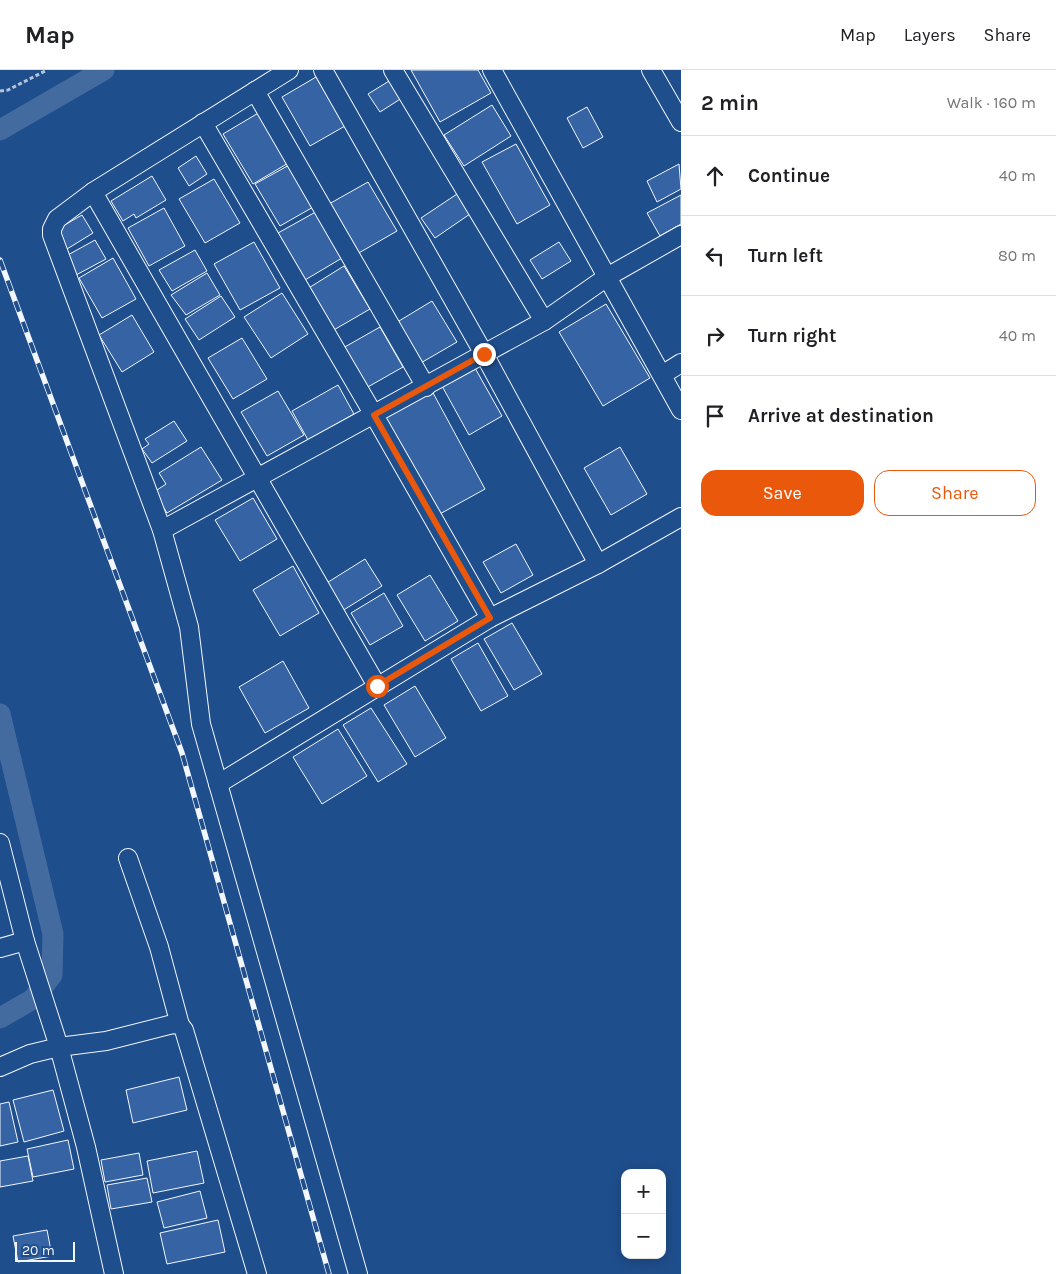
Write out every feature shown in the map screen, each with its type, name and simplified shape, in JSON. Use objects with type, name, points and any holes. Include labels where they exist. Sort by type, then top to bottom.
[{"type":"street","points":[[289,70],[93,192],[56,218],[52,235],[162,530],[189,627],[201,724],[358,1274]]},
{"type":"street","points":[[323,70],[484,354],[598,564]]},
{"type":"street","points":[[393,70],[544,321]]},
{"type":"street","points":[[492,70],[681,410]]},
{"type":"street","points":[[651,70],[681,122]]},
{"type":"street","points":[[256,91],[426,387]]},
{"type":"street","points":[[203,123],[490,618]]},
{"type":"street","points":[[93,192],[377,686]]},
{"type":"street","points":[[162,530],[544,321],[607,277],[681,235]]},
{"type":"street","points":[[662,375],[681,363]]},
{"type":"street","points":[[218,784],[490,618],[598,564],[681,517]]},
{"type":"street","points":[[0,843],[25,941],[59,1047],[86,1147],[114,1274]]},
{"type":"street","points":[[128,858],[159,947],[180,1025],[184,1030],[257,1274]]},
{"type":"street","points":[[0,948],[25,941]]},
{"type":"street","points":[[0,1067],[30,1054],[59,1047],[106,1041],[174,1024],[180,1025]]},
{"type":"path","points":[[0,90],[8,90],[47,70]]},
{"type":"building","points":[[411,70],[478,70],[491,93],[440,122]]},
{"type":"building","points":[[316,77],[345,126],[310,146],[282,97]]},
{"type":"building","points":[[394,78],[405,96],[380,112],[368,94]]},
{"type":"building","points":[[492,105],[511,136],[464,166],[444,135]]},
{"type":"building","points":[[587,107],[603,137],[583,148],[567,118]]},
{"type":"building","points":[[260,112],[290,162],[253,184],[223,134]]},
{"type":"building","points":[[516,144],[550,205],[517,224],[482,162]]},
{"type":"building","points":[[196,156],[207,174],[189,186],[178,168]]},
{"type":"building","points":[[291,164],[315,206],[280,226],[255,184]]},
{"type":"building","points":[[679,164],[681,189],[657,202],[647,181]]},
{"type":"building","points":[[152,176],[166,200],[136,218],[134,214],[123,221],[111,201]]},
{"type":"building","points":[[214,179],[240,223],[205,243],[179,199]]},
{"type":"building","points":[[368,182],[397,231],[357,254],[329,204]]},
{"type":"building","points":[[457,194],[470,214],[435,238],[421,218]]},
{"type":"building","points":[[681,195],[681,224],[660,236],[647,213]]},
{"type":"building","points":[[164,208],[185,246],[149,266],[128,228]]},
{"type":"building","points":[[321,209],[333,231],[328,234],[342,258],[305,280],[278,233]]},
{"type":"building","points":[[82,215],[93,233],[67,249],[56,230]]},
{"type":"building","points":[[95,240],[106,259],[76,275],[66,256]]},
{"type":"building","points":[[254,242],[280,288],[240,310],[214,264]]},
{"type":"building","points":[[559,242],[571,261],[542,279],[530,260]]},
{"type":"building","points":[[195,250],[207,271],[172,291],[159,270]]},
{"type":"building","points":[[113,258],[136,299],[102,318],[79,278]]},
{"type":"building","points":[[344,266],[370,309],[332,331],[307,289]]},
{"type":"building","points":[[207,273],[220,295],[186,315],[171,295]]},
{"type":"building","points":[[282,293],[308,334],[271,358],[244,317]]},
{"type":"building","points":[[221,296],[235,317],[199,340],[185,319]]},
{"type":"building","points":[[432,301],[457,342],[419,364],[394,324]]},
{"type":"building","points":[[606,304],[650,378],[603,406],[559,332]]},
{"type":"building","points":[[132,315],[154,352],[122,372],[99,335]]},
{"type":"building","points":[[380,327],[403,367],[366,388],[343,348]]},
{"type":"building","points":[[242,338],[267,379],[233,399],[208,358]]},
{"type":"building","points":[[475,368],[502,416],[469,435],[442,386]]},
{"type":"building","points":[[338,385],[354,414],[308,440],[292,411]]},
{"type":"building","points":[[278,391],[304,435],[267,456],[241,412]]},
{"type":"building","points":[[432,391],[485,489],[438,515],[384,416]]},
{"type":"building","points":[[174,421],[187,441],[152,463],[142,449],[149,444],[145,439]]},
{"type":"building","points":[[201,447],[222,480],[167,513],[154,492],[166,484],[159,473]]},
{"type":"building","points":[[620,447],[647,494],[611,515],[584,468]]},
{"type":"building","points":[[253,498],[277,539],[240,561],[215,520]]},
{"type":"building","points":[[516,544],[533,575],[501,593],[483,562]]},
{"type":"building","points":[[365,559],[382,586],[342,611],[325,584]]},
{"type":"building","points":[[293,566],[319,613],[280,636],[253,590]]},
{"type":"building","points":[[430,575],[458,621],[425,641],[397,595]]},
{"type":"building","points":[[384,593],[403,626],[370,645],[351,613]]},
{"type":"building","points":[[512,623],[542,674],[514,690],[484,639]]},
{"type":"building","points":[[478,643],[508,696],[481,711],[451,659]]},
{"type":"building","points":[[283,661],[309,708],[265,733],[239,687]]},
{"type":"building","points":[[415,686],[446,738],[415,757],[384,705]]},
{"type":"building","points":[[371,708],[407,764],[378,782],[343,725]]},
{"type":"building","points":[[338,729],[367,776],[322,804],[293,757]]},
{"type":"building","points":[[179,1077],[187,1110],[133,1123],[126,1090]]},
{"type":"building","points":[[53,1090],[64,1131],[24,1142],[13,1100]]},
{"type":"building","points":[[9,1102],[18,1142],[0,1146],[0,1104]]},
{"type":"building","points":[[68,1140],[74,1169],[33,1177],[27,1149]]},
{"type":"building","points":[[197,1151],[204,1183],[153,1193],[147,1161]]},
{"type":"building","points":[[139,1153],[143,1175],[105,1182],[101,1160]]},
{"type":"building","points":[[28,1156],[33,1181],[0,1187],[0,1161]]},
{"type":"building","points":[[147,1178],[152,1202],[111,1209],[107,1185]]},
{"type":"building","points":[[200,1191],[207,1218],[164,1228],[157,1202]]},
{"type":"building","points":[[218,1220],[225,1252],[167,1264],[160,1233]]},
{"type":"building","points":[[47,1230],[52,1256],[18,1262],[13,1236]]},
{"type":"waterway","points":[[0,130],[104,70]]},
{"type":"waterway","points":[[0,714],[53,934],[52,975],[33,999],[0,1018]]},
{"type":"railway","points":[[0,260],[182,753],[329,1274]]},
{"type":"route","points":[[377,686],[490,618],[374,415],[484,354]]}]
